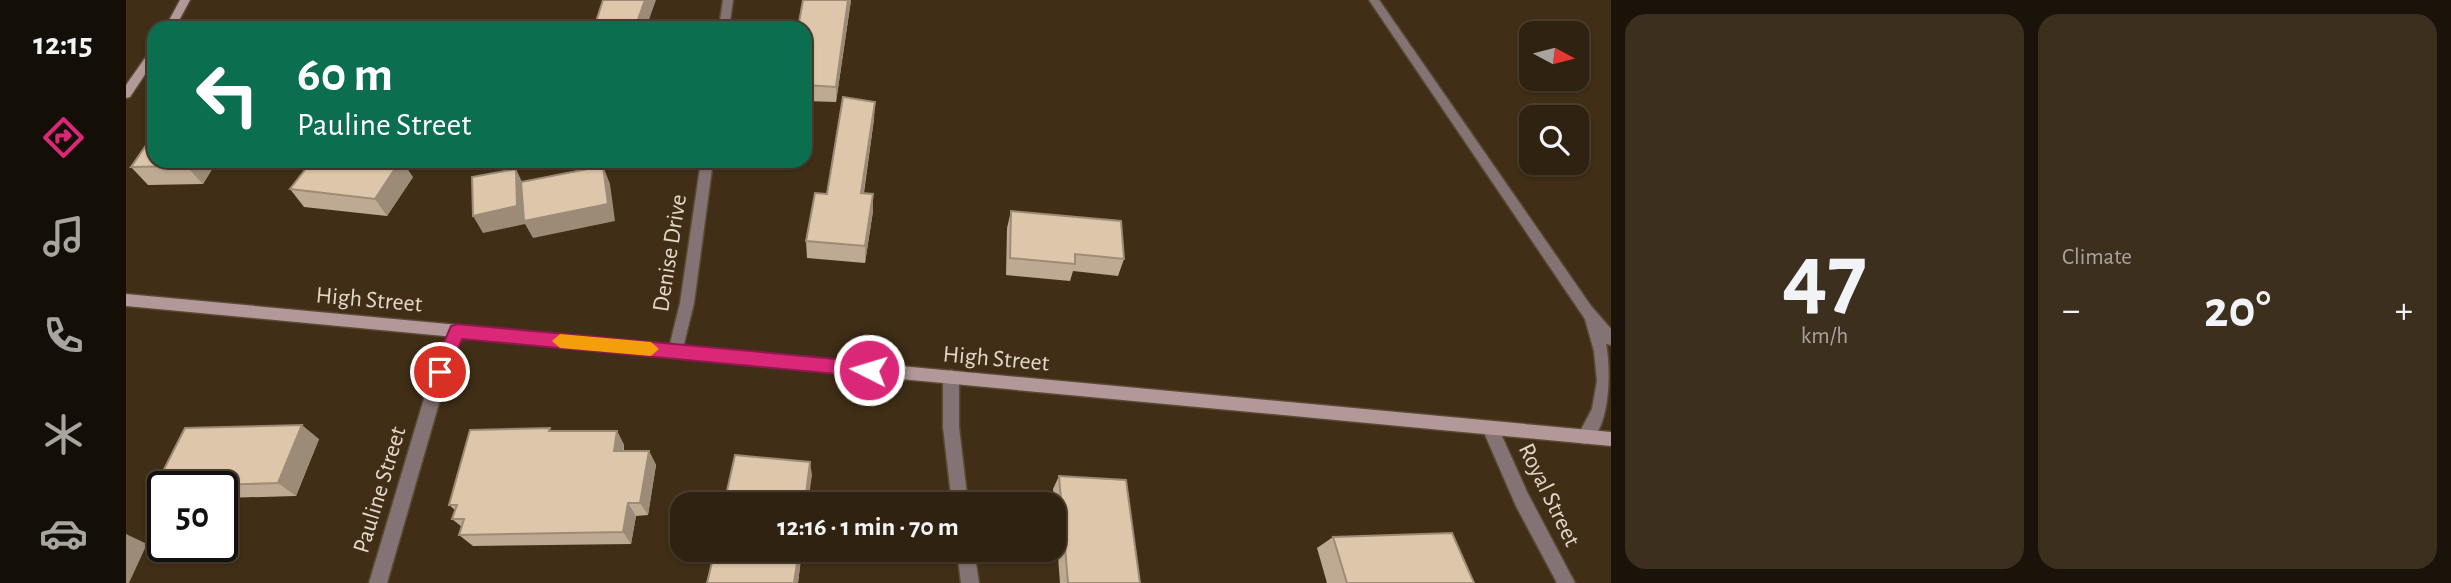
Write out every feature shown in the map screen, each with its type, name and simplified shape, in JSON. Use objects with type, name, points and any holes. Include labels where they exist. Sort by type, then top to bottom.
[{"type":"main road","points":[[174,21],[185,0]]},
{"type":"main road","points":[[126,94],[147,63]]},
{"type":"main road","name":"High Street","points":[[126,300],[1611,439]]},
{"type":"street","points":[[725,21],[728,0]]},
{"type":"street","points":[[1374,0],[1586,310],[1611,339]]},
{"type":"street","name":"Denise Drive","points":[[676,352],[687,303],[706,168]]},
{"type":"street","points":[[1585,437],[1599,420],[1606,386],[1600,347],[1586,310]]},
{"type":"street","name":"Pauline Street","points":[[377,583],[440,372],[457,331]]},
{"type":"street","points":[[951,377],[951,427],[959,492]]},
{"type":"street","name":"Royal Street","points":[[1490,428],[1522,500],[1566,583]]},
{"type":"street","points":[[967,562],[970,583]]},
{"type":"building","points":[[603,0],[645,0],[638,21],[596,21]]},
{"type":"building","points":[[803,0],[848,0],[836,87],[812,85],[812,21],[799,21]]},
{"type":"building","points":[[843,97],[875,102],[861,193],[873,194],[865,246],[806,241],[815,193],[827,194]]},
{"type":"building","points":[[147,144],[147,167],[131,167]]},
{"type":"building","points":[[306,168],[395,168],[375,199],[290,189]]},
{"type":"building","points":[[603,168],[608,204],[524,221],[521,182]]},
{"type":"building","points":[[516,169],[517,206],[473,216],[472,177]]},
{"type":"building","points":[[1011,211],[1121,221],[1124,259],[1075,254],[1075,264],[1010,258]]},
{"type":"building","points":[[302,425],[278,483],[238,484],[238,471],[163,471],[185,428]]},
{"type":"building","points":[[550,428],[549,431],[617,431],[614,451],[649,451],[640,503],[628,503],[623,532],[459,535],[464,519],[452,519],[457,505],[449,505],[470,430]]},
{"type":"building","points":[[735,455],[810,462],[806,492],[727,492]]},
{"type":"building","points":[[1059,476],[1126,480],[1140,583],[1068,583],[1066,492],[1060,492]]},
{"type":"building","points":[[1452,533],[1474,583],[1347,583],[1333,537]]},
{"type":"building","points":[[712,562],[797,562],[794,583],[707,583]]},
{"type":"slow traffic","points":[[560,341],[651,349]]},
{"type":"route","points":[[440,372],[457,331],[869,370]]}]
